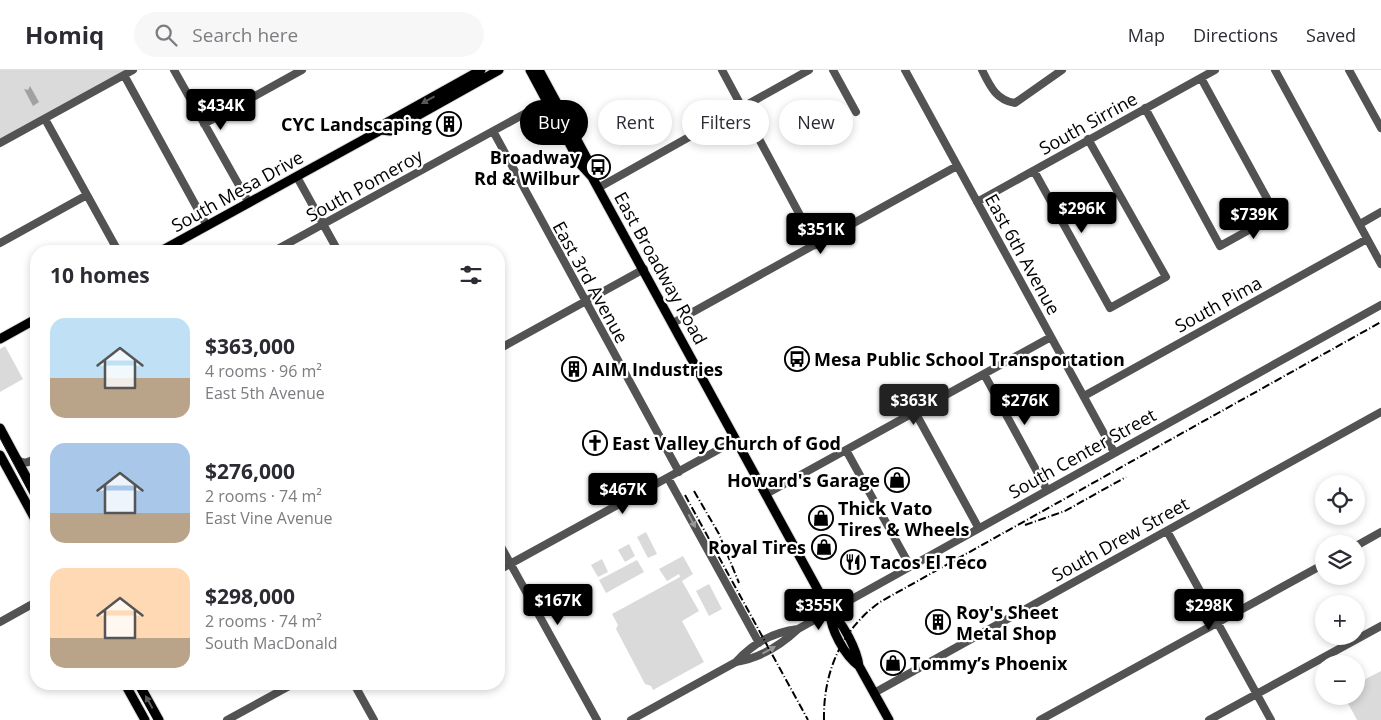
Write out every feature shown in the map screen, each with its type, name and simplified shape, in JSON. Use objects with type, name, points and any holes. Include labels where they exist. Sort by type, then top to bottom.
[{"type":"main road","name":"South Mesa Drive","points":[[172,245],[381,130],[386,124],[481,70]]},
{"type":"main road","name":"South Mesa Drive","points":[[381,130],[390,130],[499,70]]},
{"type":"main road","name":"East Broadway Road","points":[[530,70],[545,100]]},
{"type":"main road","name":"East Broadway Road","points":[[539,70],[590,164],[592,177]]},
{"type":"main road","name":"East Broadway Road","points":[[570,145],[581,165],[592,177],[644,270],[830,612],[830,622],[851,660],[859,666],[889,720]]},
{"type":"main road","points":[[0,339],[30,322]]},
{"type":"main road","points":[[0,428],[30,484]]},
{"type":"main road","points":[[0,455],[30,510]]},
{"type":"main road","points":[[128,690],[145,720]]},
{"type":"main road","points":[[142,690],[159,720]]},
{"type":"street","points":[[0,143],[133,70]]},
{"type":"street","points":[[174,70],[248,203]]},
{"type":"street","points":[[204,124],[302,70]]},
{"type":"street","points":[[722,70],[738,100]]},
{"type":"street","points":[[833,70],[856,112]]},
{"type":"street","name":"East 6th Avenue","points":[[904,70],[1114,452]]},
{"type":"street","points":[[982,70],[992,90],[1005,101],[1015,103],[1062,70]]},
{"type":"street","name":"South Sirrine","points":[[977,202],[1215,70]]},
{"type":"street","points":[[1275,70],[1381,264]]},
{"type":"street","points":[[1349,70],[1381,128]]},
{"type":"street","points":[[755,100],[807,71]]},
{"type":"street","points":[[124,75],[206,226]]},
{"type":"street","points":[[1145,108],[1220,246],[1276,215],[1201,78]]},
{"type":"street","name":"South Pomeroy","points":[[285,245],[520,116]]},
{"type":"street","points":[[45,119],[115,245]]},
{"type":"street","name":"East 3rd Avenue","points":[[493,131],[679,472]]},
{"type":"street","points":[[1034,171],[1110,308],[1166,278],[1088,139]]},
{"type":"street","points":[[598,188],[682,141]]},
{"type":"street","points":[[762,145],[816,245]]},
{"type":"street","points":[[673,323],[957,166]]},
{"type":"street","points":[[296,177],[335,245]]},
{"type":"street","points":[[0,243],[87,195]]},
{"type":"street","points":[[1360,224],[1381,212]]},
{"type":"street","name":"South Pima","points":[[1084,396],[1367,239]]},
{"type":"street","points":[[505,346],[644,270]]},
{"type":"street","name":"South Center Street","points":[[736,662],[750,660],[785,641],[798,629],[1381,305]]},
{"type":"street","points":[[766,494],[1051,336]]},
{"type":"street","points":[[984,374],[1047,490]]},
{"type":"street","points":[[915,412],[978,528]]},
{"type":"street","name":"South Drew Street","points":[[874,693],[1381,412]]},
{"type":"street","points":[[505,567],[736,440]]},
{"type":"street","points":[[846,450],[910,566]]},
{"type":"street","points":[[16,458],[28,463],[25,468],[25,475]]},
{"type":"street","points":[[668,478],[759,643]]},
{"type":"street","points":[[1167,531],[1271,720]]},
{"type":"street","points":[[1365,541],[1381,532]]},
{"type":"street","points":[[505,554],[596,720]]},
{"type":"street","points":[[1040,720],[1315,569]]},
{"type":"street","points":[[0,622],[30,605]]},
{"type":"street","points":[[1209,720],[1381,626]]},
{"type":"street","name":"South Center Street","points":[[631,720],[736,662],[745,652],[781,631],[798,629]]},
{"type":"street","points":[[227,720],[282,690]]},
{"type":"street","points":[[357,690],[374,720]]},
{"type":"shaded area","points":[[0,70],[125,70],[0,139]]},
{"type":"shaded area","points":[[30,86],[39,102],[33,106],[24,89],[28,90]]},
{"type":"shaded area","points":[[5,346],[23,379],[0,392],[0,349]]},
{"type":"shaded area","points":[[646,532],[657,554],[648,558],[637,537]]},
{"type":"shaded area","points":[[629,544],[635,556],[625,562],[618,550]]},
{"type":"shaded area","points":[[683,556],[693,574],[682,581],[699,611],[682,621],[704,662],[653,690],[651,686],[645,684],[616,629],[618,625],[612,614],[680,577],[679,574],[667,581],[659,569]]},
{"type":"shaded area","points":[[602,559],[608,572],[598,577],[591,565]]},
{"type":"shaded area","points":[[637,560],[644,572],[606,593],[599,580]]},
{"type":"shaded area","points":[[709,584],[722,609],[709,616],[696,591]]},
{"type":"shaded area","points":[[1381,671],[1381,720],[1357,720],[1349,705],[1365,705],[1365,679]]},
{"type":"tram line","points":[[0,438],[30,494]]},
{"type":"tram line","points":[[137,690],[154,720]]},
{"type":"railway","points":[[824,720],[827,686],[837,654],[855,626],[866,613],[880,602],[1381,322]]},
{"type":"railway","points":[[1025,525],[1065,511],[1126,477]]},
{"type":"railway","points":[[694,491],[719,534],[739,583]]},
{"type":"railway","points":[[685,495],[808,720]]},
{"type":"place","name":"CYC Landscaping","points":[[449,124]]},
{"type":"place","name":"Broadway Rd & Wilbur","points":[[598,167]]},
{"type":"place","name":"Mesa Public School Transportation","points":[[797,359]]},
{"type":"place","name":"AIM Industries","points":[[574,369]]},
{"type":"place","name":"East Valley Church of God","points":[[595,443]]},
{"type":"place","name":"Howard's Garage","points":[[897,480]]},
{"type":"place","name":"Thick Vato Tires & Wheels","points":[[821,518]]},
{"type":"place","name":"Royal Tires","points":[[824,547]]},
{"type":"place","name":"Tacos El Teco","points":[[853,562]]},
{"type":"place","name":"Roy's Sheet Metal Shop","points":[[938,622]]},
{"type":"place","name":"Tommy’s Phoenix","points":[[893,663]]}]
